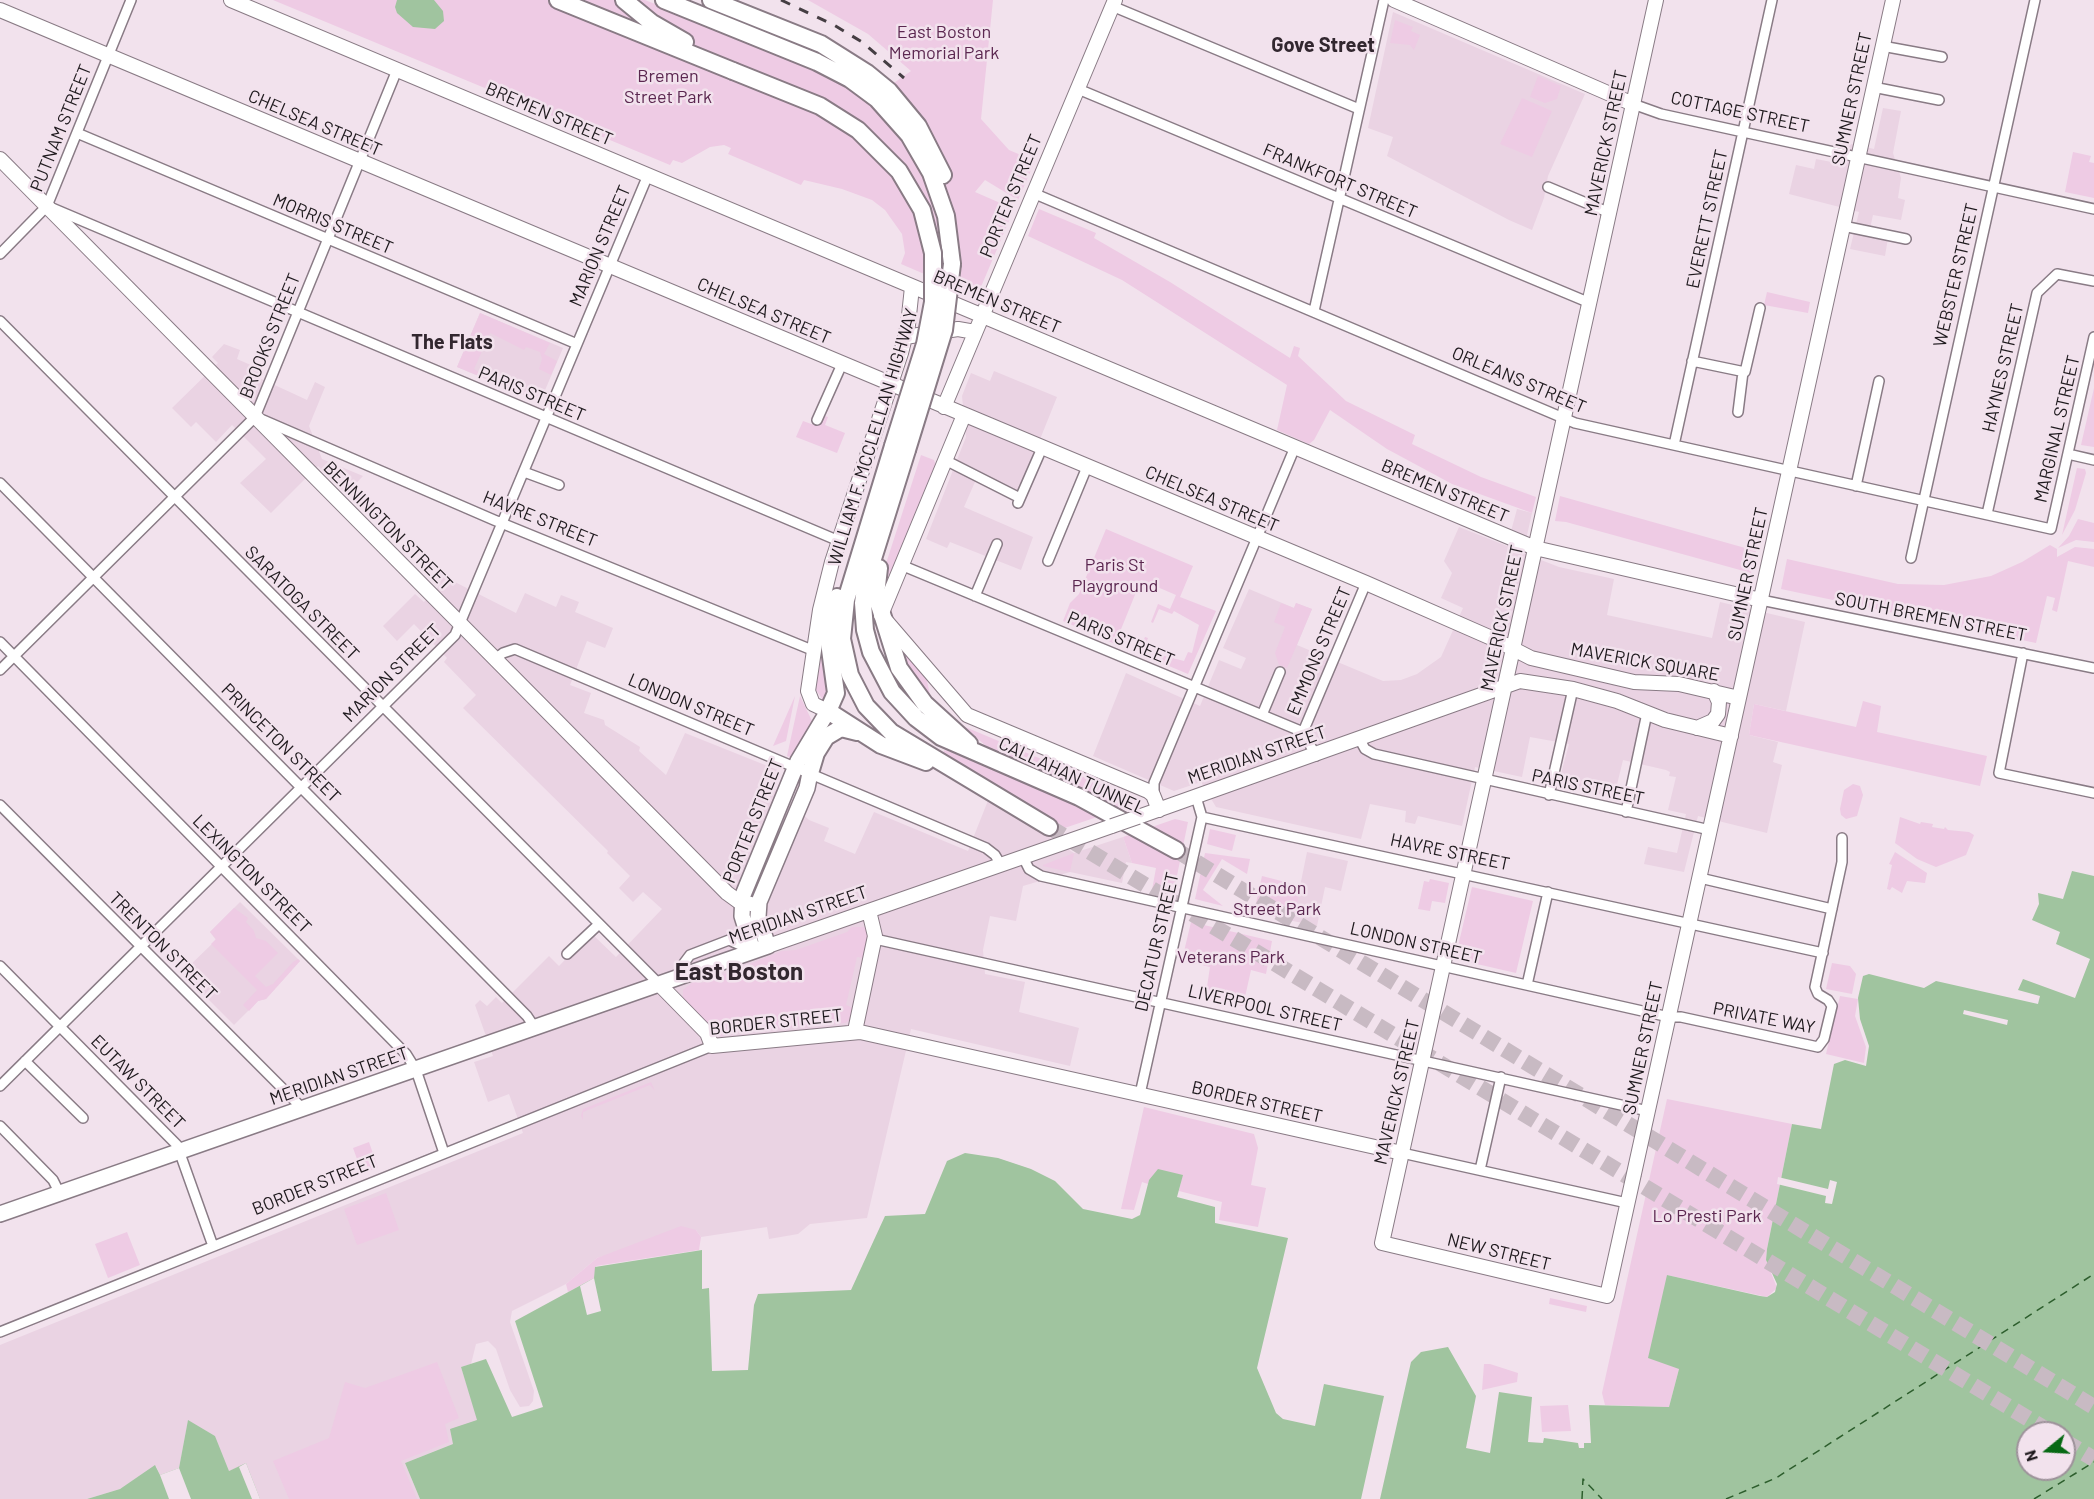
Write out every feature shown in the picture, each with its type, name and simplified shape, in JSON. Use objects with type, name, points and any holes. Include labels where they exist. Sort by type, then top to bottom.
[{"type":"highway","name":"WILLIAM F. MCCLELLAN HIGHWAY","points":[[558,0],[820,106],[858,129],[880,149],[899,171],[922,210],[933,253],[933,302],[882,531],[866,581],[862,603],[866,634],[875,660],[895,695],[923,725],[946,740],[981,755]]},
{"type":"highway","points":[[624,0],[660,28],[734,71]]},
{"type":"highway","points":[[664,0],[821,64],[882,94]]},
{"type":"highway","points":[[711,0],[827,47],[855,64],[882,94]]},
{"type":"highway","name":"WILLIAM F. MCCLELLAN HIGHWAY","points":[[882,94],[921,130],[943,174],[953,204],[952,264],[944,330],[900,448],[873,510],[844,608],[842,635],[847,666],[863,702],[879,722],[905,741],[953,769]]},
{"type":"highway","points":[[873,510],[857,538],[830,620],[828,647],[836,693],[828,711],[859,732],[905,755],[953,769],[1049,827]]},
{"type":"highway","points":[[882,531],[876,589],[895,659],[907,681],[939,718],[981,755]]},
{"type":"highway","points":[[803,770],[829,735],[841,728],[859,732]]},
{"type":"highway","name":"CALLAHAN TUNNEL","points":[[981,755],[1079,797],[1176,850]]},
{"type":"main road","name":"BREMEN STREET","points":[[231,0],[1535,548],[1761,600]]},
{"type":"main road","name":"COTTAGE STREET","points":[[1394,0],[1634,104]]},
{"type":"main road","name":"MAVERICK STREET","points":[[1382,1243],[1656,0]]},
{"type":"main road","name":"SUMNER STREET","points":[[1607,1296],[1893,0]]},
{"type":"main road","name":"PORTER STREET","points":[[944,407],[1114,3]]},
{"type":"main road","name":"CHELSEA STREET","points":[[0,10],[1257,537],[1512,648]]},
{"type":"main road","name":"BENNINGTON STREET","points":[[0,159],[727,893],[742,902],[758,906]]},
{"type":"main road","points":[[828,711],[813,704],[808,696],[812,650],[824,591],[905,338],[912,287]]},
{"type":"main road","points":[[905,338],[958,329],[975,332]]},
{"type":"main road","points":[[964,415],[882,615],[967,715],[1142,788],[1157,803]]},
{"type":"main road","name":"MAVERICK SQUARE","points":[[1512,648],[1537,660],[1634,682],[1670,682],[1739,698]]},
{"type":"main road","points":[[1506,686],[1526,680],[1573,689],[1697,728],[1731,736]]},
{"type":"main road","name":"MERIDIAN STREET","points":[[0,1214],[304,1110],[687,973],[1138,817],[1157,803],[1196,797],[1316,756],[1506,686]]},
{"type":"main road","points":[[1697,728],[1713,721],[1718,714],[1719,702],[1714,691]]},
{"type":"main road","name":"PORTER STREET","points":[[760,949],[742,916],[742,902],[828,711]]},
{"type":"main road","name":"PORTER STREET","points":[[758,906],[807,788],[803,770]]},
{"type":"main road","points":[[758,906],[760,949]]},
{"type":"main road","points":[[855,1031],[874,939],[874,927],[869,911]]},
{"type":"main road","points":[[659,984],[707,1033],[712,1046]]},
{"type":"main road","name":"BORDER STREET","points":[[712,1046],[855,1031],[1402,1152]]},
{"type":"main road","name":"NEW STREET","points":[[1382,1243],[1607,1296]]},
{"type":"street","name":"PUTNAM STREET","points":[[0,254],[47,206],[131,0]]},
{"type":"street","points":[[1314,311],[1384,0]]},
{"type":"street","name":"EVERETT STREET","points":[[1674,445],[1772,0]]},
{"type":"street","name":"WEBSTER STREET","points":[[1911,558],[2035,0]]},
{"type":"street","points":[[1114,3],[1359,109]]},
{"type":"street","points":[[1882,46],[1942,57]]},
{"type":"street","name":"BROOKS STREET","points":[[0,670],[255,417],[397,70]]},
{"type":"street","points":[[1874,87],[1939,100]]},
{"type":"street","name":"FRANKFORT STREET","points":[[1078,89],[1590,303]]},
{"type":"street","name":"COTTAGE STREET","points":[[1634,104],[1661,114],[2094,208]]},
{"type":"street","name":"MORRIS STREET","points":[[77,133],[577,344]]},
{"type":"street","name":"MARION STREET","points":[[0,1086],[453,638],[648,175]]},
{"type":"street","points":[[1548,187],[1610,213]]},
{"type":"street","name":"ORLEANS STREET","points":[[1034,193],[1581,425],[2051,529]]},
{"type":"street","name":"PARIS STREET","points":[[47,206],[839,541]]},
{"type":"street","points":[[1843,226],[1906,239]]},
{"type":"street","name":"HAYNES STREET","points":[[1987,514],[2037,293],[2057,274],[2094,281]]},
{"type":"street","points":[[1738,412],[1743,372],[1747,370],[1760,308]]},
{"type":"street","name":"SARATOGA STREET","points":[[0,321],[173,498],[659,984]]},
{"type":"street","name":"MARGINAL STREET","points":[[2051,529],[2094,336]]},
{"type":"street","points":[[1692,361],[1743,372]]},
{"type":"street","points":[[817,420],[842,364]]},
{"type":"street","points":[[1856,486],[1879,381]]},
{"type":"street","name":"HAVRE STREET","points":[[255,417],[812,650]]},
{"type":"street","points":[[1157,803],[1154,783],[1295,447]]},
{"type":"street","points":[[945,460],[1019,500],[1042,448]]},
{"type":"street","points":[[2068,454],[2094,460]]},
{"type":"street","points":[[1048,561],[1087,467]]},
{"type":"street","points":[[524,472],[559,485]]},
{"type":"street","name":"PRINCETON STREET","points":[[0,483],[528,1016],[535,1028]]},
{"type":"street","points":[[975,596],[997,544]]},
{"type":"street","name":"PARIS STREET","points":[[901,565],[1303,732]]},
{"type":"street","name":"EMMONS STREET","points":[[1303,732],[1366,583]]},
{"type":"street","name":"SOUTH BREMEN STREET","points":[[1761,600],[2094,668]]},
{"type":"street","name":"LEXINGTON STREET","points":[[0,642],[406,1054],[416,1070],[444,1153]]},
{"type":"street","name":"LONDON STREET","points":[[495,660],[503,652],[515,649],[986,848],[995,855],[1001,865]]},
{"type":"street","points":[[2023,653],[1999,773],[2094,793]]},
{"type":"street","points":[[1262,715],[1280,672]]},
{"type":"street","points":[[1549,795],[1573,689]]},
{"type":"street","points":[[1626,812],[1647,712]]},
{"type":"street","points":[[1303,732],[1316,756]]},
{"type":"street","name":"PARIS STREET","points":[[1360,740],[1365,749],[1374,754],[1485,781],[1710,830]]},
{"type":"street","points":[[1196,797],[1202,816]]},
{"type":"street","name":"TRENTON STREET","points":[[0,805],[304,1110]]},
{"type":"street","name":"HAVRE STREET","points":[[1202,816],[1823,952]]},
{"type":"street","name":"DECATUR STREET","points":[[1140,1094],[1202,816]]},
{"type":"street","points":[[1823,952],[1843,855],[1842,838]]},
{"type":"street","name":"LONDON STREET","points":[[1023,857],[1029,869],[1038,875],[1669,1017]]},
{"type":"street","points":[[1700,878],[1832,909]]},
{"type":"street","points":[[1527,985],[1548,892]]},
{"type":"street","points":[[567,954],[599,924]]},
{"type":"street","name":"LIVERPOOL STREET","points":[[874,939],[1648,1111]]},
{"type":"street","name":"PRIVATE WAY","points":[[1669,1017],[1681,1017],[1818,1047],[1824,1039],[1832,1006],[1828,1000],[1818,994],[1815,987],[1823,952]]},
{"type":"street","name":"EUTAW STREET","points":[[0,966],[173,1141],[180,1152],[213,1246]]},
{"type":"street","name":"BORDER STREET","points":[[0,1332],[712,1046]]},
{"type":"street","points":[[25,1061],[83,1118]]},
{"type":"street","points":[[1480,1170],[1501,1077]]},
{"type":"street","points":[[0,1126],[53,1180],[60,1194]]},
{"type":"street","name":"BORDER STREET","points":[[1402,1152],[1628,1203]]},
{"type":"shaded area","points":[[397,0],[434,0],[443,11],[444,21],[435,29],[413,27],[397,13],[395,7]]},
{"type":"shaded area","points":[[1393,12],[1585,94],[1548,176],[1544,198],[1532,230],[1387,156],[1393,137],[1368,128]]},
{"type":"shaded area","points":[[1883,108],[1901,111],[1893,153],[1901,178],[1898,198],[1905,200],[1901,220],[1873,215],[1869,233],[1888,238],[1885,256],[1850,249],[1859,212],[1789,194],[1796,165],[1814,169],[1816,159],[1842,164],[1847,143],[1874,149]]},
{"type":"shaded area","points":[[480,313],[563,348],[540,402],[457,367]]},
{"type":"shaded area","points":[[224,344],[240,350],[237,359],[260,369],[257,377],[307,400],[315,382],[325,387],[309,426],[322,459],[363,476],[346,494],[318,466],[271,513],[240,483],[266,459],[232,425],[216,442],[196,422],[191,427],[172,408],[218,363],[212,357]]},
{"type":"shaded area","points":[[994,371],[1057,397],[1018,494],[978,475],[964,507],[1033,537],[1021,570],[950,542],[947,548],[926,539],[966,437],[962,396],[971,373],[990,381]]},
{"type":"shaded area","points":[[1517,509],[1532,513],[1523,553],[1559,567],[1614,579],[1607,615],[1712,638],[1720,602],[1805,622],[1786,711],[1754,704],[1749,735],[1778,742],[1773,762],[1782,765],[1767,833],[1698,816],[1684,872],[1644,864],[1648,847],[1677,853],[1686,814],[1668,810],[1676,777],[1669,776],[1670,772],[1666,770],[1623,760],[1614,797],[1558,785],[1569,744],[1530,737],[1522,777],[1475,767],[1462,826],[1418,816],[1415,824],[1405,822],[1406,811],[1370,804],[1361,839],[1216,807],[1201,782],[1174,791],[1093,756],[1126,673],[1200,706],[1219,660],[1241,669],[1246,658],[1223,648],[1249,589],[1294,608],[1296,603],[1312,609],[1297,645],[1383,681],[1401,680],[1417,674],[1441,657],[1463,608],[1441,598],[1452,573],[1444,561],[1459,527],[1507,546]]},
{"type":"shaded area","points":[[443,576],[516,613],[525,593],[556,607],[561,595],[579,602],[575,612],[613,628],[605,648],[587,641],[570,685],[591,693],[584,713],[604,720],[605,725],[640,747],[639,751],[666,775],[685,733],[780,771],[774,788],[809,820],[829,828],[824,841],[855,854],[874,812],[968,851],[989,798],[1074,853],[1123,837],[1132,863],[1126,862],[1122,883],[1070,872],[1023,886],[1016,921],[990,916],[983,950],[985,974],[1025,982],[1019,1012],[1079,1028],[1070,1066],[911,1029],[867,1218],[810,1224],[798,1234],[769,1239],[767,1227],[701,1237],[696,1230],[597,1258],[566,1284],[512,1311],[510,1322],[534,1391],[533,1401],[529,1406],[520,1407],[510,1390],[496,1349],[488,1341],[476,1344],[471,1364],[461,1367],[478,1420],[453,1444],[405,1463],[420,1499],[260,1499],[246,1464],[229,1471],[215,1436],[188,1421],[179,1468],[160,1475],[156,1466],[120,1489],[87,1499],[0,1499],[0,1345],[523,1133],[509,1094],[488,1102],[474,1062],[493,1056],[475,1005],[480,1000],[487,1006],[496,997],[502,1003],[549,956],[559,966],[591,933],[616,957],[662,909],[643,892],[633,902],[619,888],[630,876],[607,853],[608,851],[463,708],[476,695],[444,662],[447,658],[414,624],[397,641],[383,626],[415,594],[424,602],[438,587]]},
{"type":"shaded area","points":[[1307,852],[1348,861],[1341,891],[1325,887],[1317,926],[1293,921]]},
{"type":"shaded area","points":[[2072,871],[2094,876],[2094,1499],[1380,1499],[1411,1362],[1421,1352],[1448,1347],[1476,1396],[1466,1448],[1490,1453],[1499,1392],[1532,1397],[1528,1442],[1543,1443],[1544,1438],[1578,1443],[1579,1448],[1584,1448],[1584,1443],[1591,1443],[1589,1405],[1669,1407],[1679,1369],[1648,1358],[1667,1275],[1760,1296],[1767,1297],[1775,1292],[1777,1284],[1766,1260],[1767,1249],[1792,1124],[1821,1129],[1834,1064],[1845,1060],[1866,1066],[1869,1046],[1860,1019],[1858,998],[1863,976],[1869,974],[1924,988],[1936,981],[2038,1004],[2040,996],[2018,990],[2023,979],[2075,998],[2090,959],[2056,944],[2060,932],[2032,920],[2039,904],[2038,893],[2063,899]]},
{"type":"shaded area","points":[[240,902],[300,961],[266,999],[258,1001],[234,1025],[182,973],[216,940],[210,932]]},
{"type":"shaded area","points":[[965,1153],[998,1158],[1031,1169],[1055,1181],[1083,1209],[1132,1219],[1140,1215],[1149,1180],[1158,1169],[1183,1175],[1177,1197],[1215,1207],[1215,1223],[1288,1238],[1257,1368],[1276,1413],[1283,1419],[1315,1426],[1324,1384],[1384,1396],[1361,1499],[420,1499],[405,1463],[453,1444],[450,1429],[477,1420],[461,1367],[486,1359],[512,1417],[543,1407],[515,1321],[594,1278],[595,1267],[702,1250],[702,1289],[709,1288],[712,1371],[748,1370],[754,1305],[758,1294],[851,1290],[885,1216],[925,1214],[947,1161]]},
{"type":"shaded area","points":[[188,1420],[215,1436],[229,1471],[246,1463],[260,1499],[87,1499],[120,1489],[155,1465],[160,1475],[179,1468]]},
{"type":"green space","name":"Bremen Street Park","points":[[273,0],[645,0],[778,53],[891,85],[911,71],[868,34],[808,0],[993,0],[981,119],[1009,150],[1035,161],[1018,200],[985,180],[975,192],[1014,209],[975,301],[973,294],[965,290],[961,294],[901,264],[905,253],[902,234],[885,210],[872,200],[842,189],[804,180],[801,185],[728,154],[731,148],[724,145],[710,147],[682,163],[673,160],[670,165]]},
{"type":"green space","points":[[1395,20],[1413,27],[1411,31],[1420,35],[1414,50],[1410,45],[1390,43]]},
{"type":"green space","points":[[1538,76],[1561,86],[1557,99],[1545,103],[1530,97]]},
{"type":"green space","points":[[1522,98],[1552,111],[1532,157],[1500,144]]},
{"type":"green space","points":[[2073,152],[2091,156],[2089,162],[2094,163],[2094,198],[2065,192]]},
{"type":"green space","points":[[1039,209],[1096,233],[1094,238],[1170,282],[1290,358],[1294,346],[1300,348],[1298,356],[1346,401],[1415,435],[1412,444],[1481,477],[1536,497],[1532,513],[1452,484],[1387,449],[1330,410],[1314,440],[1309,444],[1277,430],[1287,385],[1122,280],[1028,236]]},
{"type":"green space","points":[[1767,292],[1810,302],[1808,313],[1764,305]]},
{"type":"green space","points":[[480,313],[550,343],[544,354],[557,361],[551,375],[539,369],[542,359],[540,352],[526,347],[524,350],[490,333],[474,369],[480,373],[479,376],[457,367]]},
{"type":"green space","points":[[2094,388],[2094,447],[2081,445]]},
{"type":"green space","points":[[819,414],[828,417],[825,425],[845,433],[837,453],[796,437],[803,421],[814,425]]},
{"type":"green space","points":[[921,455],[934,460],[936,466],[890,577],[882,576]]},
{"type":"green space","points":[[2077,468],[2085,469],[2086,473],[2075,510],[2062,535]]},
{"type":"green space","points":[[1560,496],[1756,551],[1751,573],[1566,522],[1555,521]]},
{"type":"green space","points":[[2078,519],[2094,523],[2094,542],[2076,540],[2058,548],[2069,536]]},
{"type":"green space","name":"Paris St Playground","points":[[1106,529],[1193,566],[1180,597],[1216,611],[1188,674],[1138,653],[1145,637],[1148,638],[1145,645],[1158,650],[1157,654],[1184,661],[1188,652],[1192,653],[1199,625],[1174,611],[1172,614],[1159,609],[1153,623],[1151,622],[1158,604],[1170,609],[1176,595],[1141,580],[1115,644],[1063,621],[1070,603],[1079,594]]},
{"type":"green space","points":[[2050,545],[2057,549],[2057,557],[2075,547],[2094,549],[2094,567],[2068,561],[2057,612],[2052,610],[2055,598],[2047,596],[2036,643],[1781,589],[1787,559],[1898,584],[1944,585],[1991,576],[2022,562]]},
{"type":"green space","points":[[1281,603],[1294,608],[1296,603],[1312,609],[1287,668],[1279,665],[1275,653],[1285,627],[1274,622]]},
{"type":"green space","points":[[821,639],[829,687],[825,703],[816,690]]},
{"type":"green space","points":[[896,639],[926,676],[931,700],[911,678]]},
{"type":"green space","points":[[795,696],[786,741],[773,746]]},
{"type":"green space","points":[[800,696],[812,721],[792,758],[787,756]]},
{"type":"green space","points":[[1863,701],[1881,706],[1877,732],[1987,756],[1980,786],[1749,735],[1754,704],[1856,727]]},
{"type":"green space","points":[[963,726],[1136,799],[1134,803],[1118,810],[994,753]]},
{"type":"green space","points":[[945,750],[1020,778],[1100,816],[1044,835],[1045,832],[942,753]]},
{"type":"green space","points":[[1853,784],[1860,786],[1863,795],[1857,816],[1846,819],[1841,815],[1840,809],[1844,790]]},
{"type":"green space","points":[[1900,817],[1920,824],[1921,822],[1933,824],[1932,827],[1969,832],[1974,835],[1966,855],[1936,867],[1917,859],[1895,843]]},
{"type":"green space","points":[[1175,819],[1188,822],[1173,895],[1152,890],[1156,868],[1132,863],[1123,837]]},
{"type":"green space","points":[[1210,829],[1236,835],[1232,851],[1207,844]]},
{"type":"green space","points":[[1895,852],[1927,873],[1925,883],[1907,881],[1902,893],[1892,887],[1890,890],[1887,889],[1892,865],[1889,864]]},
{"type":"green space","points":[[1074,853],[1070,872],[1043,866],[1043,865]]},
{"type":"green space","points":[[1205,853],[1250,859],[1247,874],[1222,859],[1203,890],[1223,906],[1195,899]]},
{"type":"green space","name":"London Street Park","points":[[1262,876],[1301,886],[1293,921],[1254,912]]},
{"type":"green space","points":[[1430,879],[1449,883],[1445,903],[1432,901],[1430,911],[1418,909],[1424,881],[1429,882]]},
{"type":"green space","points":[[1472,887],[1533,901],[1516,973],[1455,959]]},
{"type":"green space","points":[[234,908],[248,918],[246,922],[254,931],[256,938],[266,941],[278,953],[255,976],[266,987],[273,984],[293,962],[298,959],[300,961],[266,999],[258,1001],[249,1011],[243,1005],[257,990],[211,944],[216,939],[210,932]]},
{"type":"green space","name":"Veterans Park","points":[[1191,922],[1272,941],[1266,974],[1251,970],[1243,1006],[1205,1000],[1210,967],[1182,960]]},
{"type":"green space","points":[[852,927],[864,927],[869,932],[865,958],[857,957],[846,1005],[853,1008],[851,1019],[845,1023],[742,1031],[719,1036],[683,999],[683,990],[694,981],[702,983],[782,951],[796,950],[847,932]]},
{"type":"green space","points":[[1832,963],[1850,966],[1856,974],[1852,994],[1826,989]]},
{"type":"green space","points":[[1840,996],[1858,999],[1855,1016],[1866,1047],[1864,1063],[1826,1054]]},
{"type":"green space","points":[[651,1082],[655,1091],[650,1085],[583,1112],[583,1120],[581,1116],[583,1109]]},
{"type":"green space","name":"Lo Presti Park","points":[[1667,1099],[1792,1124],[1767,1249],[1766,1260],[1777,1288],[1767,1297],[1667,1275],[1679,1369],[1669,1407],[1605,1405],[1602,1393]]},
{"type":"green space","points":[[1144,1107],[1254,1134],[1258,1148],[1251,1185],[1266,1188],[1258,1227],[1219,1220],[1222,1202],[1179,1191],[1182,1175],[1149,1180],[1148,1184],[1142,1182],[1134,1210],[1121,1209]]},
{"type":"green space","points":[[369,1142],[378,1168],[362,1173],[353,1148]]},
{"type":"green space","points":[[386,1193],[399,1230],[357,1245],[344,1209]]},
{"type":"green space","points":[[681,1226],[696,1230],[701,1237],[699,1250],[596,1266],[594,1278],[568,1292],[566,1284],[597,1258]]},
{"type":"green space","points":[[127,1232],[140,1265],[108,1278],[95,1244]]},
{"type":"green space","points":[[1550,1298],[1587,1306],[1586,1312],[1549,1304]]},
{"type":"green space","points":[[437,1362],[459,1418],[445,1424],[449,1442],[401,1461],[417,1499],[289,1499],[273,1461],[329,1438],[345,1382],[365,1388]]},
{"type":"green space","points":[[1484,1364],[1518,1373],[1517,1382],[1482,1390]]},
{"type":"green space","points":[[1568,1405],[1571,1431],[1542,1432],[1540,1406]]},
{"type":"pier","points":[[1964,1010],[2008,1020],[2007,1025],[1963,1014]]},
{"type":"pier","points":[[1778,1177],[1828,1189],[1830,1180],[1837,1182],[1832,1204],[1825,1203],[1826,1196],[1777,1184]]},
{"type":"pier","points":[[594,1278],[601,1311],[587,1315],[580,1286]]},
{"type":"pier","points":[[246,1463],[260,1499],[252,1499],[239,1467]]},
{"type":"pier","points":[[179,1468],[191,1499],[169,1499],[160,1475]]},
{"type":"ferry route","points":[[1726,1499],[1776,1478],[2094,1274]]},
{"type":"ferry route","points":[[2034,1499],[2094,1462]]},
{"type":"ferry route","points":[[1582,1499],[1583,1479],[1602,1499]]},
{"type":"tunnel","points":[[1049,827],[2032,1421]]},
{"type":"tunnel","points":[[1176,850],[2094,1407]]},
{"type":"tunnel","points":[[2076,1448],[2094,1459]]},
{"type":"railway","points":[[781,0],[834,25],[862,42],[904,78]]},
{"type":"district","name":"Gove Street","points":[[1323,45]]},
{"type":"district","name":"The Flats","points":[[452,342]]},
{"type":"district","name":"East Boston","points":[[739,972]]},
{"type":"park label","name":"East Boston Memorial Park","points":[[944,42]]}]
